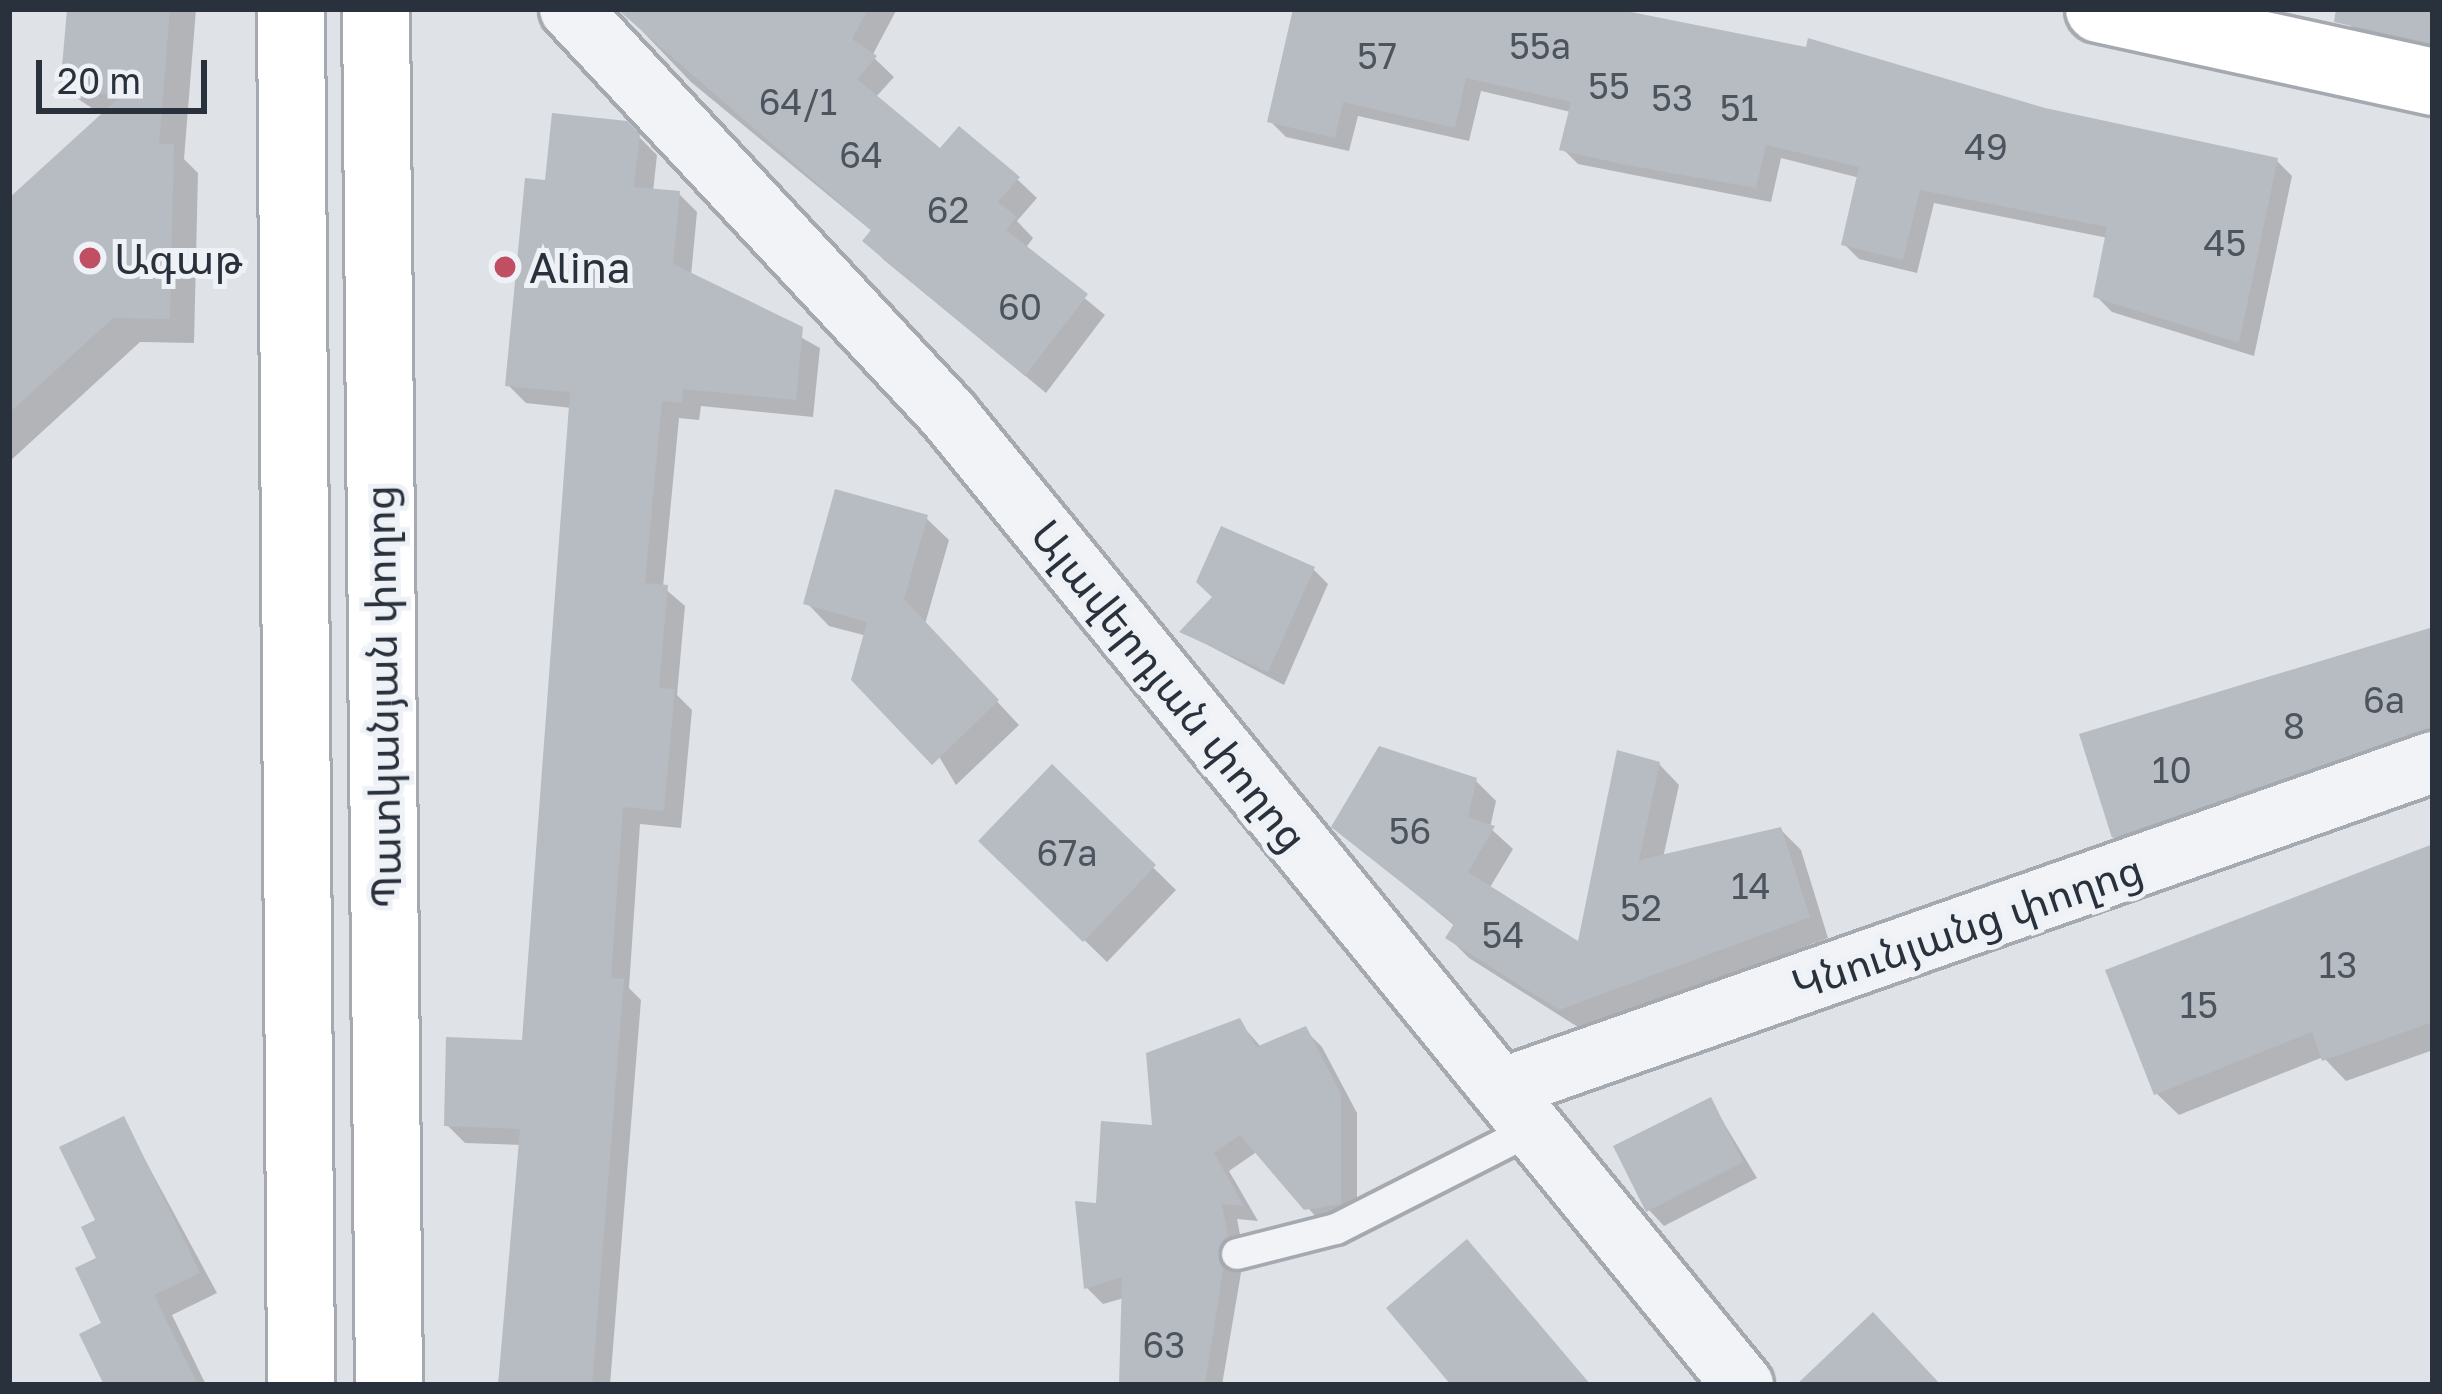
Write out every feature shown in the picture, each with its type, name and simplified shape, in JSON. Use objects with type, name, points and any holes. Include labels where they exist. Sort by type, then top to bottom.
[{"type":"main road","name":"Պատկանյան փողոց","points":[[291,9],[302,1385]]},
{"type":"main road","name":"Պատկանյան փողոց","points":[[376,9],[389,1385]]},
{"type":"main road","points":[[2099,9],[2192,21],[2433,82]]},
{"type":"street","name":"Ալավերդյան փողոց","points":[[570,9],[948,414],[1743,1385]]},
{"type":"street","name":"Կնունյանց փողոց","points":[[1517,1109],[2433,762]]},
{"type":"lane","points":[[1237,1254],[1336,1229],[1517,1109]]},
{"type":"building","name":"Ագաթ","points":[[67,9],[170,9],[159,144],[174,144],[170,319],[113,318],[9,413],[9,198],[121,96],[60,90]]},
{"type":"building","points":[[617,9],[868,9],[852,39],[877,56],[857,79],[940,148],[959,126],[1020,177],[998,202],[1017,217],[1006,230],[1088,294],[1025,376],[862,241],[871,230]]},
{"type":"building","points":[[1293,9],[1616,9],[1806,47],[1808,38],[2045,108],[2278,158],[2239,343],[2093,297],[2107,227],[1920,190],[1903,260],[1841,245],[1859,167],[1766,145],[1756,188],[1626,165],[1559,150],[1571,102],[1466,78],[1455,128],[1343,102],[1335,138],[1267,122]]},
{"type":"building","points":[[2336,9],[2433,9],[2433,44],[2334,22]]},
{"type":"building","points":[[552,113],[627,121],[640,134],[634,187],[680,191],[673,264],[803,327],[796,400],[683,389],[682,403],[662,401],[645,583],[668,585],[659,688],[675,689],[664,811],[623,807],[611,978],[624,979],[592,1385],[498,1385],[520,1129],[444,1126],[446,1037],[522,1040],[570,392],[505,386],[525,178],[545,180]]},
{"type":"building","points":[[835,489],[928,515],[904,599],[999,700],[932,765],[851,680],[867,622],[803,604]]},
{"type":"building","points":[[1221,526],[1315,567],[1268,672],[1179,632],[1212,597],[1196,582]]},
{"type":"building","points":[[2433,627],[2433,728],[2112,838],[2079,734]]},
{"type":"building","points":[[1379,746],[1477,778],[1468,817],[1495,826],[1468,872],[1578,941],[1617,750],[1660,762],[1639,860],[1781,827],[1810,917],[1559,1010],[1445,938],[1454,924],[1331,827]]},
{"type":"building","points":[[1052,764],[1156,865],[1083,942],[978,841]]},
{"type":"building","points":[[2433,844],[2433,1022],[2322,1061],[2312,1032],[2154,1095],[2105,970]]},
{"type":"building","points":[[1240,1018],[1256,1047],[1306,1026],[1341,1094],[1341,1204],[1304,1210],[1240,1135],[1214,1153],[1244,1206],[1222,1204],[1228,1237],[1205,1385],[1119,1385],[1122,1277],[1084,1289],[1075,1201],[1096,1203],[1101,1121],[1152,1125],[1146,1053]]},
{"type":"building","points":[[1711,1097],[1743,1162],[1646,1212],[1613,1146]]},
{"type":"building","points":[[124,1116],[200,1273],[154,1295],[198,1385],[104,1385],[79,1334],[101,1323],[75,1268],[96,1258],[81,1227],[95,1220],[59,1147]]},
{"type":"building","points":[[1467,1239],[1591,1385],[1451,1385],[1386,1308]]},
{"type":"building","points":[[1873,1312],[1941,1385],[1796,1385]]},
{"type":"place","name":"Ագաթ","points":[[90,258]]},
{"type":"place","name":"Alina","points":[[505,267]]}]
